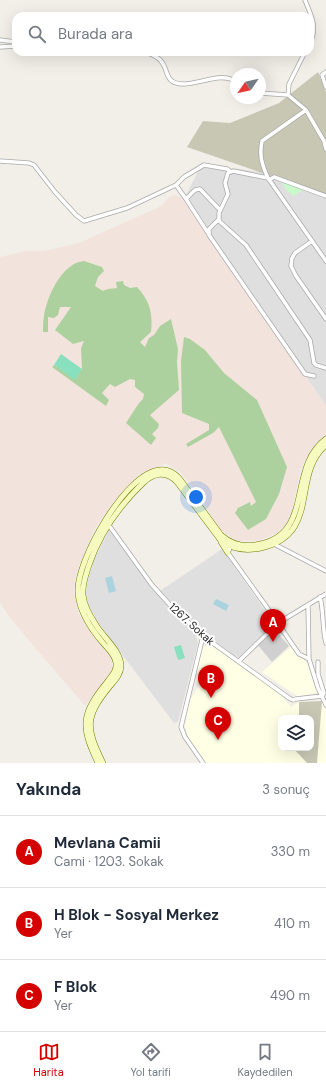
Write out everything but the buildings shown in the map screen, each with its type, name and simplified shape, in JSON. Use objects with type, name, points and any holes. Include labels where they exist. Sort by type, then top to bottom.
[{"type":"main road","points":[[272,542],[282,534],[293,521],[307,463],[316,448],[326,439]]},
{"type":"main road","points":[[216,535],[222,542],[233,546],[250,546],[272,542],[288,534],[296,524],[300,515],[312,464],[316,456],[326,445]]},
{"type":"main road","points":[[98,763],[88,741],[85,730],[85,721],[90,705],[114,674],[117,664],[112,653],[85,617],[79,603],[78,589],[79,579],[85,562],[101,526],[120,501],[140,479],[151,472],[164,470],[171,472],[179,478],[221,535],[233,546]]},
{"type":"main road","points":[[103,763],[92,740],[90,721],[97,704],[119,675],[121,664],[117,653],[99,630],[87,610],[84,602],[83,590],[84,579],[91,559],[108,524],[127,499],[144,482],[151,476],[163,474],[171,477],[177,482],[230,555]]},
{"type":"street","points":[[305,0],[309,12]]},
{"type":"street","points":[[0,40],[12,42]]},
{"type":"street","points":[[0,47],[12,46]]},
{"type":"street","points":[[153,56],[162,62],[170,79],[177,83],[189,84],[212,79],[230,79]]},
{"type":"street","points":[[288,95],[289,84],[303,56]]},
{"type":"street","points":[[326,72],[322,75],[326,87]]},
{"type":"street","points":[[266,93],[288,95],[306,110],[324,141],[326,149]]},
{"type":"street","points":[[306,110],[262,141],[262,166],[269,179],[326,261]]},
{"type":"street","points":[[0,161],[29,163],[34,165],[55,192],[76,215],[84,221],[127,208],[176,185],[184,177],[204,165],[227,168],[231,172],[269,179],[274,177],[326,196]]},
{"type":"street","points":[[209,234],[209,229],[219,220],[220,210],[228,194],[225,183],[226,177],[231,172]]},
{"type":"street","points":[[176,185],[305,374],[314,376]]},
{"type":"street","points":[[186,199],[195,190],[200,189],[220,210]]},
{"type":"street","points":[[219,220],[246,245],[310,340],[314,363],[326,368]]},
{"type":"street","points":[[312,240],[294,254],[291,260],[292,266],[296,276],[326,319]]},
{"type":"street","name":"1267. Sokak","points":[[108,524],[152,585],[171,606],[203,636],[293,700],[322,696]]},
{"type":"street","points":[[272,542],[326,571]]},
{"type":"street","points":[[233,546],[230,555],[299,654],[309,659]]},
{"type":"street","points":[[239,661],[278,623],[326,594]]},
{"type":"street","points":[[320,597],[323,609],[326,643]]},
{"type":"street","points":[[308,605],[309,659],[326,705]]},
{"type":"street","points":[[203,636],[181,727],[184,737],[203,763]]},
{"type":"street","points":[[318,662],[318,674],[324,693],[322,696]]},
{"type":"shaded area","points":[[318,72],[326,92],[326,195],[187,147],[203,121],[230,123],[279,103]]},
{"type":"shaded area","points":[[202,164],[261,172],[326,194],[326,406],[184,199]]},
{"type":"shaded area","points":[[175,195],[184,199],[326,406],[326,435],[313,447],[305,460],[301,469],[292,510],[286,524],[277,533],[260,540],[235,540],[221,530],[193,488],[181,473],[165,463],[156,469],[139,475],[115,501],[94,530],[79,566],[75,580],[74,593],[79,614],[101,647],[111,657],[113,667],[112,671],[85,706],[19,629],[0,602],[0,257],[26,251],[44,251],[79,243],[159,207],[171,196]]},
{"type":"shaded area","points":[[109,530],[149,584],[169,608],[194,630],[198,643],[178,722],[174,723],[99,624],[88,604],[86,593],[88,579],[95,558]]},
{"type":"shaded area","points":[[222,549],[273,622],[273,625],[239,657],[236,657],[210,638],[160,591]]},
{"type":"shaded area","points":[[274,629],[289,646],[272,662],[257,644]]},
{"type":"shaded area","points":[[210,645],[240,664],[278,692],[291,707],[299,702],[322,701],[326,711],[326,763],[206,763],[189,739],[185,726],[190,700],[199,685],[195,682],[203,646]]},
{"type":"shaded area","points":[[291,647],[307,663],[317,693],[297,696],[262,672]]},
{"type":"shaded area","points":[[322,701],[317,763],[307,763],[296,751],[314,751],[314,715],[299,715],[299,702]]},
{"type":"green space","points":[[283,182],[303,190],[293,196],[290,192],[289,193],[282,183]]},
{"type":"green space","points":[[84,261],[102,267],[104,271],[98,277],[95,286],[103,291],[117,288],[116,282],[123,281],[124,285],[130,288],[137,287],[145,297],[150,308],[151,332],[140,342],[145,347],[149,338],[154,335],[160,326],[171,319],[178,349],[177,362],[179,390],[150,415],[159,424],[158,428],[152,434],[156,438],[151,445],[126,423],[143,399],[144,394],[135,387],[135,380],[130,379],[115,387],[110,384],[102,393],[109,400],[106,406],[52,367],[54,365],[75,379],[82,369],[81,348],[84,341],[73,344],[55,330],[71,307],[60,307],[58,315],[54,318],[48,317],[48,332],[43,332],[43,326],[48,299],[62,274],[76,263]]},
{"type":"green space","points":[[184,337],[190,339],[205,350],[224,373],[257,400],[287,467],[279,494],[266,519],[248,530],[235,513],[238,508],[250,502],[251,506],[256,502],[219,427],[213,433],[188,447],[186,444],[209,430],[209,424],[182,413],[181,361]]},
{"type":"green space","points":[[61,354],[82,369],[75,380],[54,365]]},
{"type":"green space","points":[[181,645],[185,658],[178,660],[174,647]]},
{"type":"water","points":[[112,576],[116,591],[109,593],[105,578]]},
{"type":"water","points":[[216,599],[229,605],[226,611],[213,604]]},
{"type":"place","name":"Mevlana Camii","points":[[273,642]]},
{"type":"place","name":"H Blok - Sosyal Merkez","points":[[211,698]]},
{"type":"place","name":"F Blok","points":[[218,740]]}]
